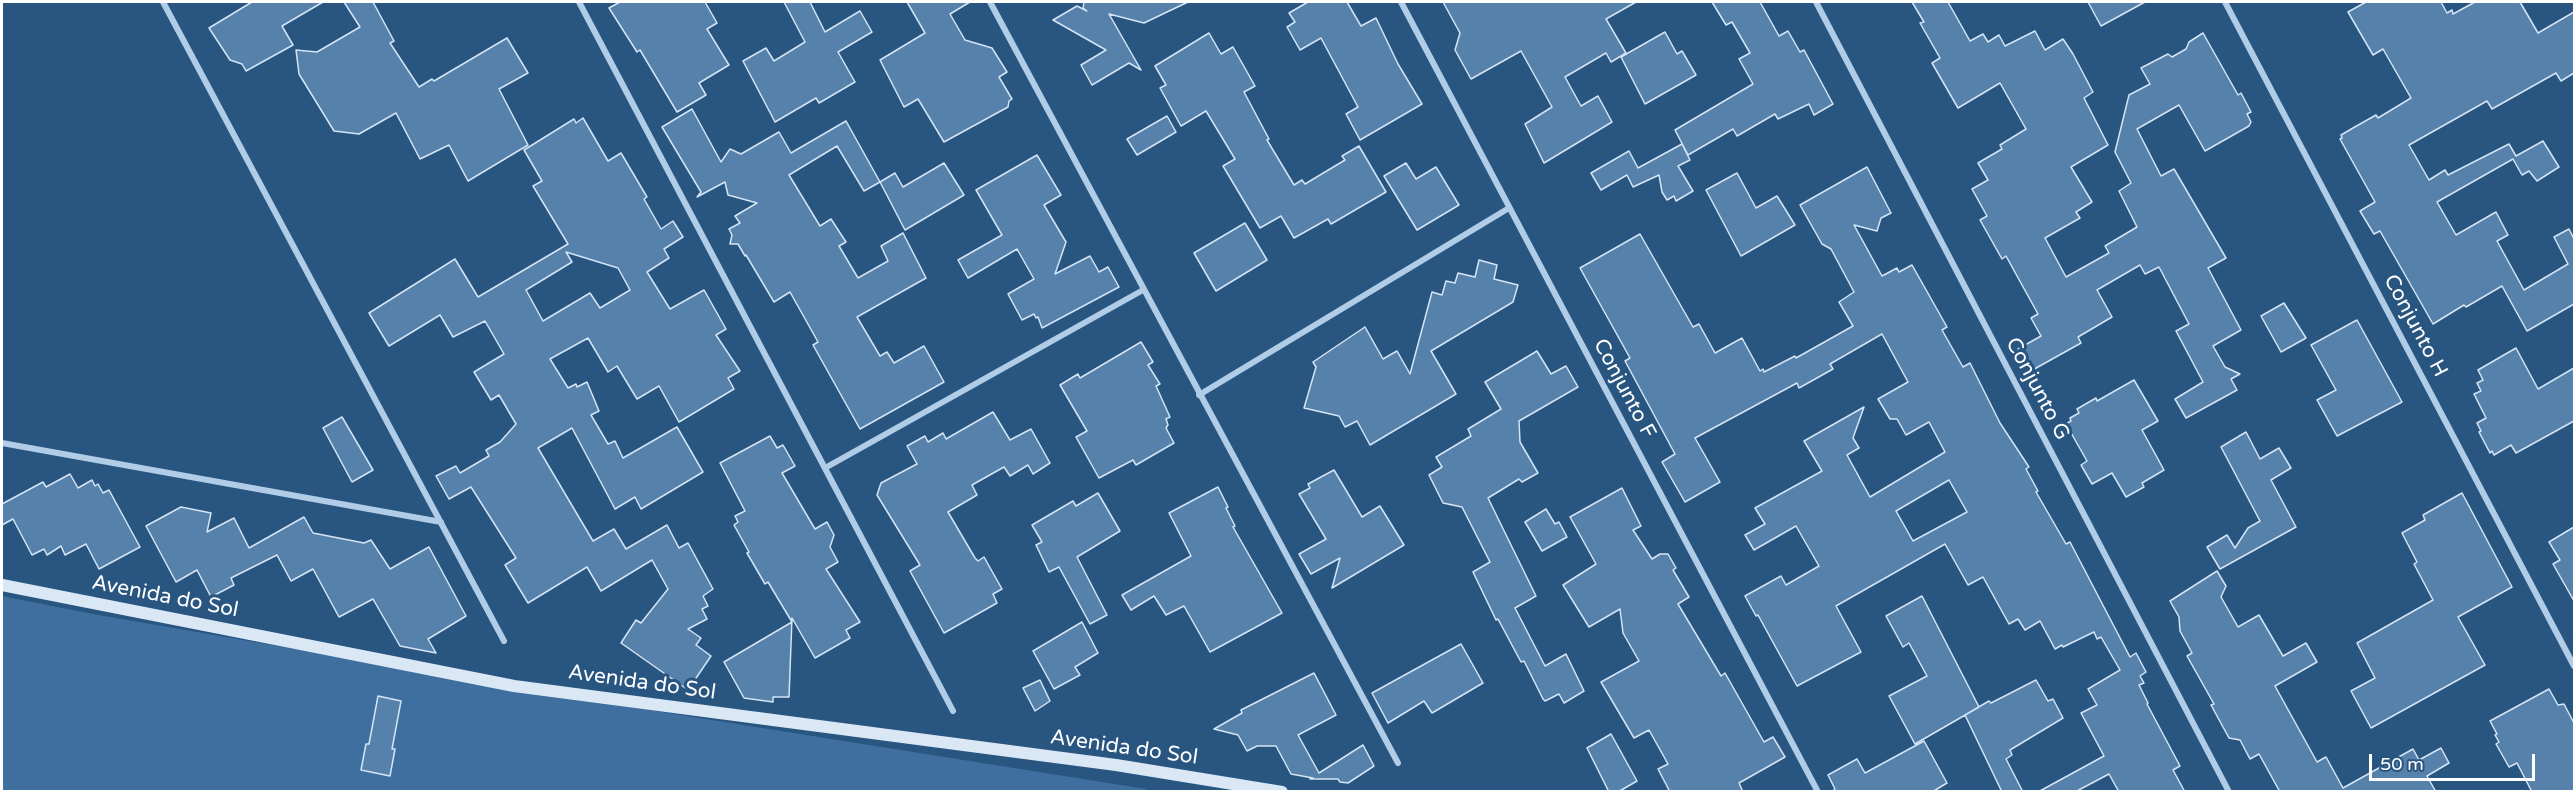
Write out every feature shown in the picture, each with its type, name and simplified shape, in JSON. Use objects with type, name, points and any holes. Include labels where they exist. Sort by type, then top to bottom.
[{"type":"street","points":[[164,2],[504,641]]},
{"type":"street","points":[[579,2],[953,711]]},
{"type":"street","points":[[990,2],[1398,763]]},
{"type":"street","name":"Conjunto F","points":[[1401,2],[1818,792]]},
{"type":"street","name":"Conjunto G","points":[[1816,2],[2229,792]]},
{"type":"street","name":"Conjunto H","points":[[2225,2],[2574,666]]},
{"type":"street","points":[[1199,395],[1509,208]]},
{"type":"street","points":[[825,468],[1143,290]]},
{"type":"street","points":[[2,443],[441,522]]},
{"type":"street","name":"Avenida do Sol","points":[[2,585],[514,686],[1116,765],[1282,792]]},
{"type":"shaded area","points":[[2,596],[93,614],[624,706],[1146,789],[1146,791],[2,791]]},
{"type":"building","points":[[252,2],[323,2],[282,26],[293,45],[246,71],[242,64],[230,60],[209,28]]},
{"type":"building","points":[[344,2],[373,2],[394,41],[390,43],[419,87],[432,79],[434,81],[507,38],[528,73],[499,89],[528,145],[468,181],[449,145],[420,159],[396,113],[359,134],[334,131],[299,74],[296,50],[317,52],[360,27]]},
{"type":"building","points":[[620,2],[705,2],[717,23],[707,29],[729,65],[699,83],[706,95],[677,112],[640,50],[637,52],[609,8]]},
{"type":"building","points":[[784,2],[810,2],[825,32],[860,11],[872,32],[838,52],[855,82],[819,103],[816,98],[775,122],[743,61],[766,48],[774,61],[805,42]]},
{"type":"building","points":[[907,2],[970,2],[950,14],[965,40],[992,48],[1007,72],[999,77],[1012,99],[1008,107],[944,142],[918,99],[904,107],[880,60],[925,33]]},
{"type":"building","points":[[1084,2],[1188,2],[1144,23],[1109,14],[1141,70],[1129,63],[1092,85],[1081,65],[1106,50],[1053,20],[1077,6],[1087,11],[1083,8]]},
{"type":"building","points":[[1308,2],[1347,2],[1361,26],[1376,18],[1398,64],[1422,104],[1360,140],[1346,114],[1358,107],[1321,38],[1300,50],[1287,27],[1295,22],[1289,13]]},
{"type":"building","points":[[1443,2],[1636,2],[1606,19],[1626,53],[1611,62],[1606,53],[1565,77],[1581,106],[1598,96],[1612,122],[1544,163],[1525,124],[1552,107],[1521,51],[1471,79],[1455,50],[1460,33]]},
{"type":"building","points":[[1712,2],[1760,2],[1779,36],[1788,31],[1800,52],[1804,50],[1833,104],[1814,115],[1809,104],[1778,119],[1775,114],[1737,136],[1733,129],[1688,155],[1675,130],[1753,84],[1739,59],[1750,53],[1732,22],[1726,25]]},
{"type":"building","points":[[1912,2],[1948,2],[1970,41],[1983,34],[1988,42],[1999,35],[2005,46],[2035,31],[2045,50],[2063,39],[2073,54],[2093,92],[2084,98],[2108,145],[2071,167],[2092,202],[2076,212],[2080,218],[2045,238],[2066,277],[2109,253],[2105,246],[2137,227],[2119,191],[2131,183],[2115,152],[2129,95],[2150,84],[2141,68],[2168,54],[2172,57],[2186,49],[2189,42],[2203,33],[2238,95],[2241,93],[2251,112],[2247,114],[2251,122],[2249,126],[2205,151],[2179,105],[2137,129],[2161,176],[2174,169],[2226,258],[2208,268],[2241,330],[2213,346],[2225,367],[2240,374],[2231,379],[2237,390],[2186,418],[2175,399],[2203,382],[2176,331],[2189,324],[2159,267],[2145,274],[2140,265],[2097,290],[2112,317],[2078,337],[2081,343],[2029,372],[2018,349],[2041,336],[2031,318],[2038,314],[2006,256],[2002,259],[1980,220],[1987,216],[1972,189],[1988,180],[1978,163],[2002,149],[2000,145],[2026,129],[2000,83],[1958,108],[1932,63],[1940,58],[1920,23],[1924,22]]},
{"type":"building","points":[[2088,2],[2145,2],[2101,26]]},
{"type":"building","points":[[2366,2],[2441,2],[2447,13],[2452,10],[2453,14],[2475,2],[2520,2],[2538,33],[2574,12],[2574,73],[2561,81],[2556,73],[2492,109],[2487,101],[2409,145],[2429,180],[2445,170],[2448,175],[2509,144],[2516,156],[2543,141],[2559,167],[2537,181],[2529,171],[2522,175],[2513,159],[2437,202],[2456,235],[2496,212],[2508,235],[2497,241],[2524,290],[2568,264],[2554,237],[2569,229],[2574,239],[2574,304],[2527,331],[2502,286],[2433,324],[2380,231],[2374,234],[2360,211],[2375,202],[2340,139],[2341,135],[2353,128],[2376,115],[2378,118],[2411,98],[2383,49],[2373,55],[2348,12]]},
{"type":"building","points":[[1665,32],[1677,54],[1682,51],[1696,75],[1645,104],[1621,57]]},
{"type":"building","points":[[1209,33],[1221,54],[1233,47],[1255,86],[1244,92],[1269,139],[1267,140],[1294,185],[1302,180],[1305,184],[1345,160],[1342,156],[1359,146],[1386,192],[1331,224],[1328,219],[1294,238],[1281,216],[1260,228],[1223,166],[1235,159],[1206,111],[1181,126],[1160,88],[1166,85],[1155,66]]},
{"type":"building","points":[[692,109],[721,162],[730,149],[741,154],[779,132],[791,153],[846,121],[880,182],[864,191],[837,146],[789,175],[820,226],[831,219],[846,242],[839,246],[858,278],[888,261],[881,246],[903,233],[926,278],[857,317],[880,356],[887,352],[894,363],[924,346],[944,382],[860,429],[813,345],[818,342],[790,292],[774,302],[738,244],[730,244],[732,235],[729,229],[740,223],[735,216],[757,203],[728,195],[725,182],[697,197],[701,192],[662,127]]},
{"type":"building","points":[[1167,116],[1176,132],[1137,155],[1127,139]]},
{"type":"building","points":[[583,118],[608,161],[621,153],[647,197],[644,199],[661,229],[673,221],[683,237],[664,249],[669,258],[647,272],[670,309],[704,290],[726,329],[716,335],[740,371],[728,378],[734,389],[679,422],[659,386],[637,399],[617,366],[608,372],[588,338],[550,359],[568,388],[587,382],[599,411],[591,415],[608,444],[615,441],[623,458],[677,427],[703,472],[641,509],[635,497],[615,509],[572,428],[538,448],[593,541],[614,529],[626,549],[667,525],[679,548],[688,543],[713,589],[703,596],[708,606],[702,609],[707,619],[688,629],[701,638],[696,645],[711,656],[688,690],[621,643],[636,620],[641,623],[668,589],[652,560],[601,591],[587,567],[528,603],[505,565],[516,558],[471,487],[449,499],[436,476],[456,466],[460,473],[489,456],[486,450],[500,442],[516,424],[499,395],[491,400],[474,372],[504,354],[485,321],[453,337],[440,315],[389,346],[369,313],[455,259],[478,297],[568,244],[533,186],[542,181],[524,150],[574,119],[576,123]],"holes":[[[566,252],[618,268],[630,290],[600,308],[590,293],[543,321],[526,290],[572,262]]]},
{"type":"building","points":[[1682,144],[1690,160],[1678,166],[1693,191],[1676,201],[1674,196],[1667,200],[1662,192],[1659,175],[1633,187],[1627,175],[1601,190],[1591,173],[1629,151],[1638,168]]},
{"type":"building","points":[[1037,155],[1061,195],[1044,205],[1066,242],[1055,274],[1090,256],[1099,272],[1108,267],[1119,287],[1042,328],[1038,317],[1036,318],[1034,314],[1022,320],[1008,294],[1034,279],[1017,249],[968,278],[958,260],[1002,235],[976,190]]},
{"type":"building","points":[[944,163],[964,195],[905,230],[880,182],[895,173],[903,187]]},
{"type":"building","points":[[1406,163],[1416,179],[1436,167],[1459,205],[1417,230],[1384,176]]},
{"type":"building","points":[[1867,167],[1891,213],[1881,218],[1877,231],[1854,225],[1882,276],[1897,268],[1899,272],[1912,265],[1947,327],[1942,330],[1963,367],[1970,363],[2000,423],[2029,467],[2026,469],[2038,491],[2036,492],[2066,544],[2070,542],[2130,657],[2136,653],[2146,672],[2140,676],[2144,683],[2139,685],[2180,766],[2173,770],[2185,792],[2119,792],[2109,774],[2075,792],[2038,792],[2104,756],[2081,713],[2097,705],[2088,689],[2120,670],[2101,637],[2097,639],[2094,632],[2055,649],[2040,621],[2025,630],[2018,619],[2009,624],[1983,577],[1968,585],[1945,544],[1836,606],[1861,652],[1797,686],[1745,596],[1781,576],[1786,585],[1819,566],[1796,526],[1754,550],[1745,535],[1765,524],[1755,508],[1822,471],[1804,441],[1864,407],[1853,438],[1859,448],[1847,455],[1870,497],[1945,452],[1929,422],[1906,435],[1897,419],[1890,419],[1878,399],[1908,382],[1882,334],[1830,364],[1833,369],[1799,388],[1797,383],[1695,438],[1720,482],[1685,502],[1662,462],[1675,454],[1625,361],[1630,358],[1580,268],[1640,234],[1693,327],[1699,324],[1715,353],[1742,338],[1760,371],[1763,369],[1764,372],[1795,356],[1796,358],[1853,326],[1839,302],[1854,292],[1831,249],[1822,244],[1800,205]],"holes":[[[1949,480],[1967,512],[1913,541],[1896,511]]]},
{"type":"building","points":[[1737,173],[1756,208],[1777,196],[1795,225],[1741,256],[1706,190]]},
{"type":"building","points":[[1245,223],[1267,260],[1216,291],[1194,253]]},
{"type":"building","points":[[1479,260],[1497,265],[1494,279],[1518,285],[1513,302],[1431,351],[1456,394],[1370,445],[1357,421],[1345,427],[1339,416],[1304,408],[1316,367],[1313,362],[1365,327],[1383,359],[1397,351],[1410,374],[1432,292],[1442,295],[1446,281],[1455,283],[1458,273],[1475,277]]},
{"type":"building","points":[[2284,303],[2306,338],[2281,352],[2261,316]]},
{"type":"building","points":[[2357,320],[2402,402],[2337,436],[2317,400],[2336,390],[2311,345]]},
{"type":"building","points":[[1141,342],[1153,362],[1148,365],[1160,384],[1156,386],[1170,417],[1166,419],[1168,425],[1166,428],[1174,443],[1136,465],[1133,460],[1099,478],[1076,437],[1087,431],[1060,385],[1078,374],[1080,378]]},
{"type":"building","points":[[2516,348],[2538,389],[2574,368],[2574,421],[2516,453],[2511,445],[2494,455],[2492,451],[2490,453],[2477,423],[2486,418],[2474,394],[2481,391],[2477,383],[2483,380],[2478,370]]},
{"type":"building","points":[[1537,351],[1551,374],[1566,366],[1578,387],[1519,421],[1520,442],[1538,473],[1522,482],[1519,479],[1488,498],[1536,596],[1515,608],[1545,666],[1566,654],[1584,691],[1564,703],[1559,694],[1545,701],[1543,699],[1524,661],[1521,662],[1498,619],[1496,620],[1473,572],[1490,562],[1462,507],[1443,503],[1429,475],[1442,467],[1436,457],[1471,436],[1468,429],[1501,409],[1485,382]]},
{"type":"building","points":[[2134,380],[2158,421],[2142,430],[2164,470],[2142,483],[2144,487],[2126,497],[2112,473],[2092,484],[2081,465],[2087,461],[2066,424],[2071,421],[2070,418],[2079,413],[2077,409],[2096,398],[2097,401]]},
{"type":"building","points":[[993,412],[1010,440],[1031,429],[1050,463],[1033,474],[1028,465],[1010,476],[1004,467],[972,485],[977,495],[948,512],[975,558],[978,561],[984,557],[1002,589],[993,594],[997,603],[944,633],[910,571],[920,565],[877,495],[881,483],[917,464],[907,446],[925,436],[928,442],[943,433],[946,439]]},
{"type":"building","points":[[342,417],[373,470],[352,482],[323,428]]},
{"type":"building","points":[[2246,432],[2260,459],[2279,448],[2291,468],[2271,480],[2296,527],[2220,569],[2207,547],[2227,535],[2235,548],[2248,528],[2260,521],[2221,447]]},
{"type":"building","points":[[770,436],[777,448],[783,445],[795,466],[782,473],[815,529],[827,522],[834,535],[830,547],[838,562],[826,569],[860,622],[846,630],[850,638],[815,658],[792,618],[792,622],[768,582],[765,584],[747,553],[749,552],[734,525],[738,522],[735,516],[745,511],[720,463]]},
{"type":"building","points":[[1334,470],[1362,517],[1380,506],[1404,545],[1332,588],[1340,558],[1311,574],[1299,554],[1326,539],[1299,494],[1310,488],[1308,484]]},
{"type":"building","points":[[70,474],[78,488],[92,480],[95,486],[98,484],[103,493],[109,490],[140,547],[99,569],[86,544],[65,555],[61,546],[47,555],[44,549],[32,555],[13,519],[2,525],[2,504],[43,482],[46,487]]},
{"type":"building","points":[[1218,487],[1228,507],[1226,508],[1235,526],[1233,527],[1282,613],[1210,652],[1184,606],[1166,615],[1154,596],[1131,610],[1122,595],[1191,556],[1169,513]]},
{"type":"building","points":[[1622,488],[1641,526],[1633,530],[1652,559],[1660,554],[1668,554],[1676,568],[1673,570],[1689,597],[1678,604],[1721,676],[1725,673],[1764,742],[1773,737],[1785,757],[1739,783],[1743,792],[1670,792],[1658,769],[1668,764],[1649,730],[1634,738],[1601,682],[1639,661],[1623,633],[1620,609],[1589,627],[1563,585],[1596,564],[1570,517]]},
{"type":"building","points":[[1098,493],[1120,531],[1077,557],[1107,615],[1090,624],[1059,567],[1049,572],[1036,545],[1042,542],[1032,525],[1073,501],[1076,506]]},
{"type":"building","points":[[2462,493],[2512,587],[2458,617],[2485,665],[2371,728],[2351,691],[2375,678],[2357,643],[2433,600],[2414,564],[2417,562],[2402,533],[2425,520],[2423,515]]},
{"type":"building","points":[[181,507],[211,513],[207,532],[234,518],[249,548],[304,517],[313,533],[364,543],[371,540],[390,569],[429,547],[466,616],[428,639],[436,653],[400,646],[373,599],[339,617],[313,569],[291,581],[277,555],[231,578],[234,585],[211,597],[197,570],[176,582],[146,526]]},
{"type":"building","points":[[1546,509],[1555,524],[1559,522],[1567,537],[1542,551],[1525,522]]},
{"type":"building","points":[[2574,527],[2574,601],[2553,564],[2560,560],[2549,542]]},
{"type":"building","points":[[2217,571],[2226,586],[2221,597],[2238,627],[2259,615],[2283,656],[2306,643],[2317,662],[2275,686],[2317,762],[2326,757],[2343,788],[2413,749],[2419,760],[2441,748],[2449,763],[2427,776],[2436,792],[2280,792],[2259,754],[2250,759],[2240,740],[2229,738],[2211,705],[2214,704],[2187,656],[2192,653],[2180,631],[2179,617],[2170,601]]},
{"type":"building","points":[[1922,596],[1979,707],[1915,744],[1889,696],[1927,676],[1909,643],[1903,647],[1886,616]]},
{"type":"building","points":[[792,622],[789,697],[773,697],[773,702],[744,698],[724,662]]},
{"type":"building","points":[[1082,622],[1098,653],[1075,667],[1080,675],[1054,689],[1033,651]]},
{"type":"building","points":[[1461,644],[1483,683],[1432,713],[1424,701],[1388,723],[1372,693]]},
{"type":"building","points":[[1314,673],[1336,715],[1298,735],[1319,773],[1363,745],[1374,766],[1348,783],[1340,782],[1338,779],[1310,779],[1313,778],[1291,774],[1276,746],[1257,746],[1247,751],[1238,735],[1214,729],[1242,713],[1241,710]]},
{"type":"building","points":[[1040,680],[1050,701],[1035,711],[1023,688]]},
{"type":"building","points":[[2036,680],[2048,701],[2053,699],[2063,718],[2010,750],[2012,755],[2006,759],[2023,792],[2002,792],[1965,715],[1989,701],[1991,703]]},
{"type":"building","points":[[2549,689],[2558,705],[2564,704],[2574,723],[2574,792],[2532,792],[2517,763],[2509,767],[2496,744],[2499,742],[2495,735],[2497,734],[2490,721]]},
{"type":"building","points":[[378,696],[401,701],[392,749],[395,749],[390,776],[361,770],[366,744],[369,744]]},
{"type":"building","points":[[1611,734],[1637,781],[1618,792],[1609,792],[1587,748]]},
{"type":"building","points":[[1924,741],[1947,783],[1932,792],[1831,792],[1835,789],[1828,775],[1857,759],[1865,773]]}]
